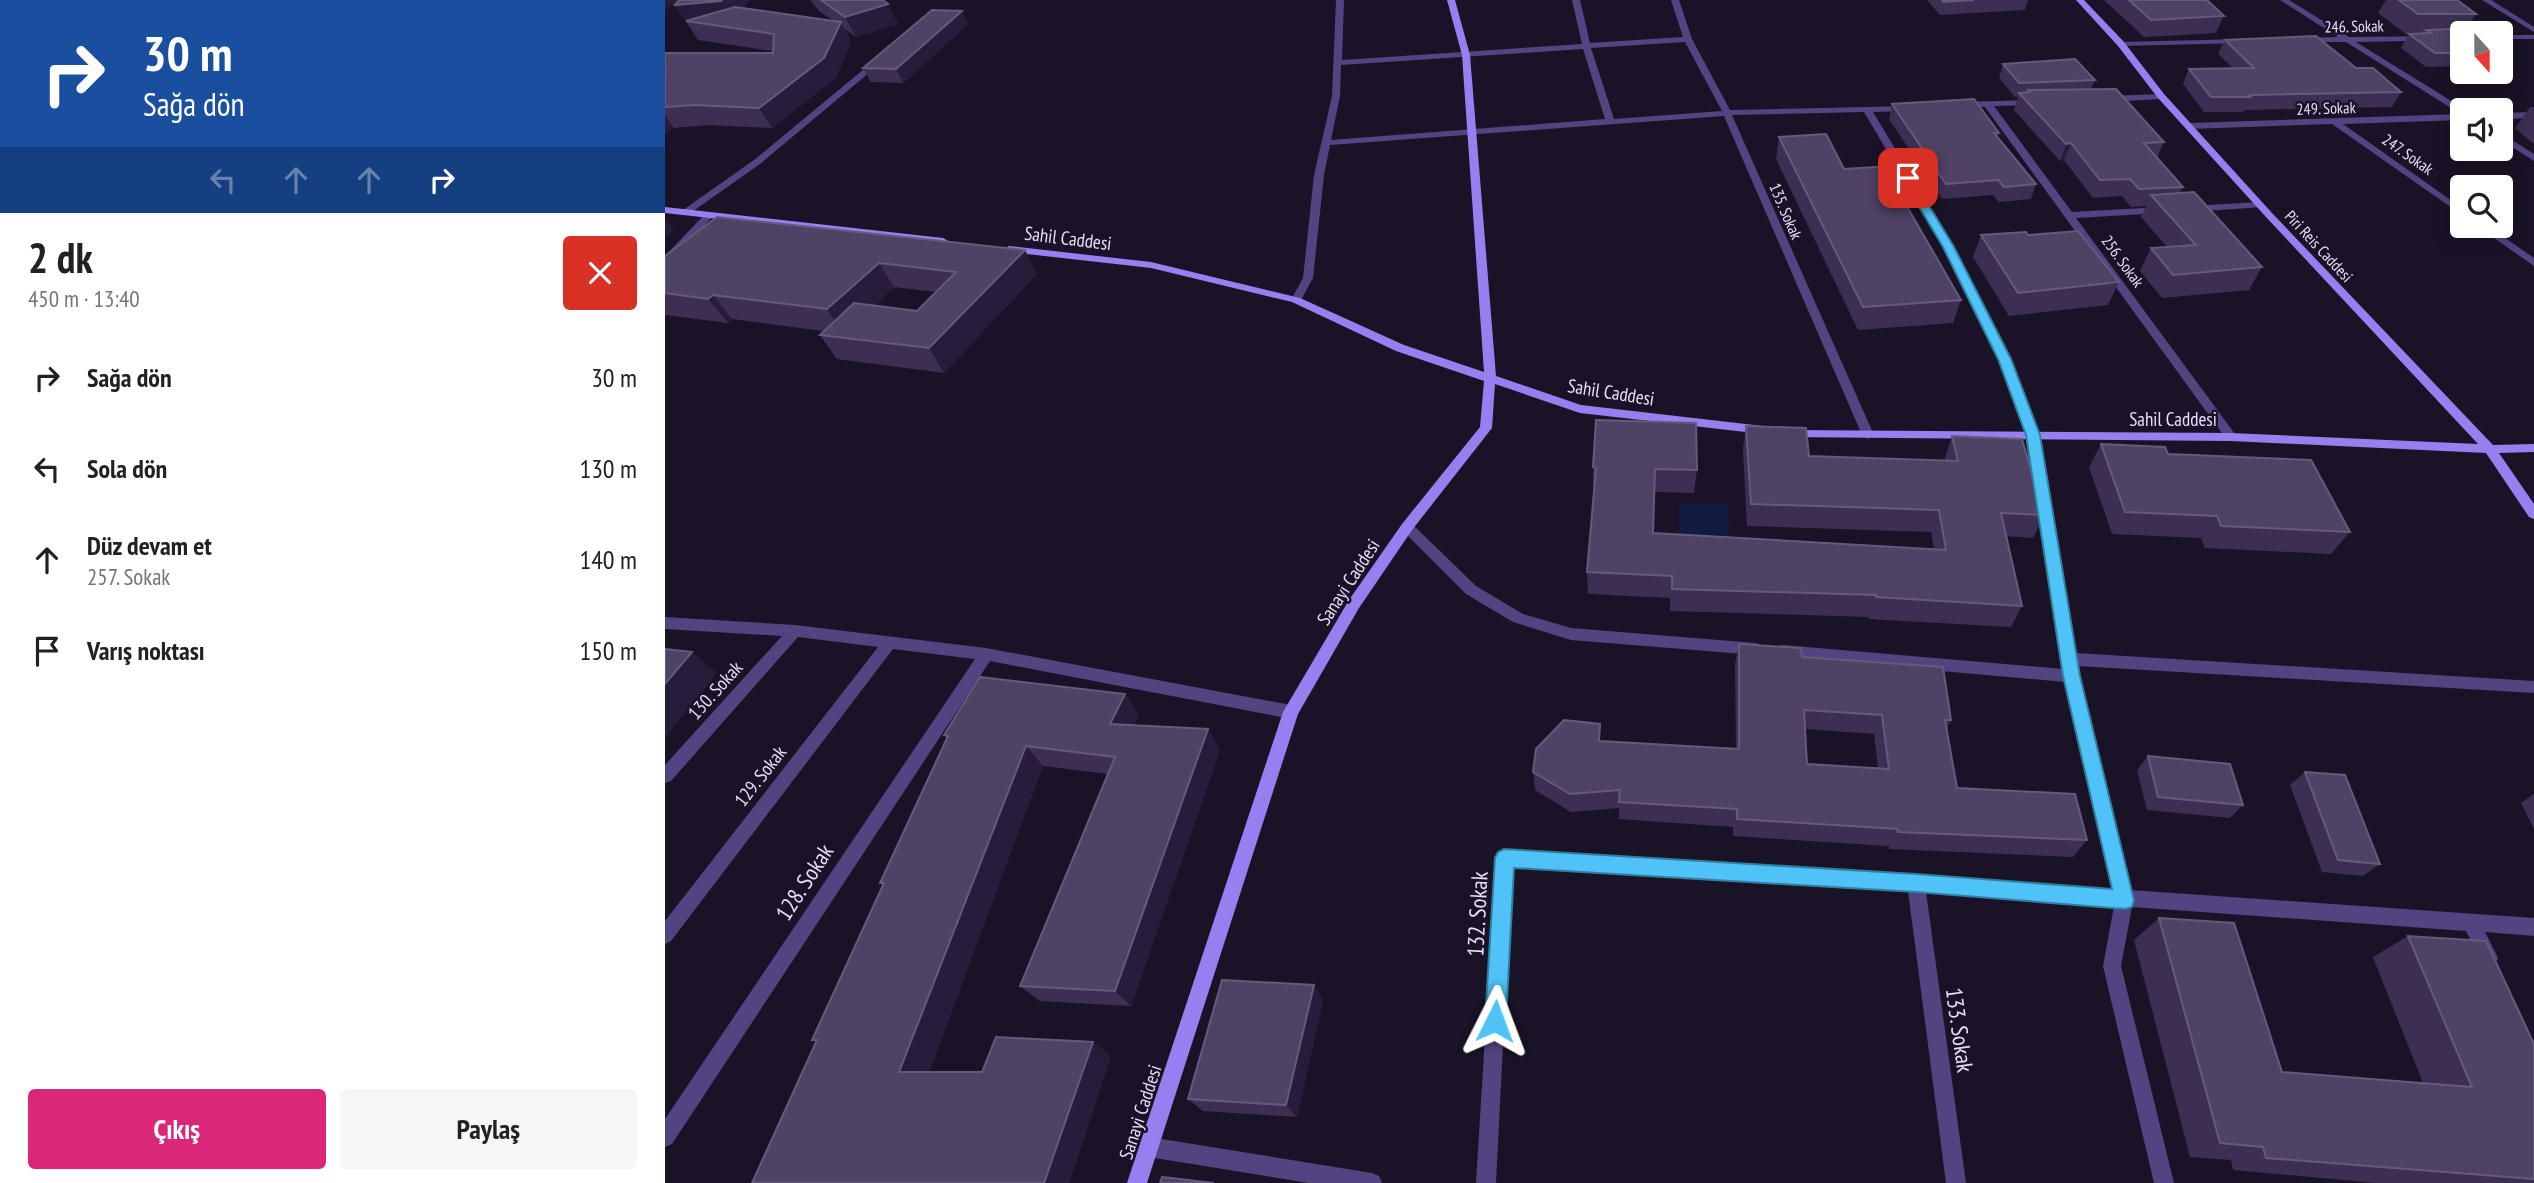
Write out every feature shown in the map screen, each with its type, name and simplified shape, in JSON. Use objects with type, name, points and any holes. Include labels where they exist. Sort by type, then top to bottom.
[{"type":"street","points":[[1296,300],[1308,278],[1319,175],[1336,96],[1340,0]]},
{"type":"street","name":"Sanayi Caddesi","points":[[1137,1183],[1291,712],[1354,604],[1408,527],[1486,428],[1490,380],[1466,55],[1451,0]]},
{"type":"street","points":[[1576,0],[1587,47],[1610,121]]},
{"type":"street","name":"135. Sokak","points":[[1675,0],[1689,39],[1727,113],[1868,435]]},
{"type":"street","name":"Piri Reis Caddesi","points":[[2080,0],[2121,44],[2161,96],[2260,205],[2490,449],[2534,514]]},
{"type":"street","points":[[2284,0],[2450,104]]},
{"type":"street","points":[[2486,0],[2534,30]]},
{"type":"street","points":[[2513,37],[2534,37]]},
{"type":"street","name":"246. Sokak","points":[[2293,41],[2450,38]]},
{"type":"street","points":[[1338,63],[1689,39]]},
{"type":"street","points":[[2121,44],[2254,41]]},
{"type":"street","points":[[686,212],[757,162],[889,52]]},
{"type":"street","points":[[2095,99],[2161,96]]},
{"type":"street","points":[[1950,106],[2041,102]]},
{"type":"street","name":"256. Sokak","points":[[1988,104],[2231,437]]},
{"type":"street","points":[[1326,143],[1727,113],[1913,107]]},
{"type":"street","points":[[1867,109],[1949,247],[2004,359],[2033,435],[2071,667],[2125,900],[2112,966],[2164,1183]]},
{"type":"street","points":[[2513,116],[2534,115]]},
{"type":"street","name":"249. Sokak","points":[[2190,126],[2450,117]]},
{"type":"street","name":"247. Sokak","points":[[2335,122],[2450,203]]},
{"type":"street","points":[[2513,144],[2534,158]]},
{"type":"street","points":[[2070,215],[2260,205]]},
{"type":"street","points":[[665,209],[952,242]]},
{"type":"street","points":[[665,262],[708,216]]},
{"type":"street","points":[[2499,238],[2534,263]]},
{"type":"street","name":"Sahil Caddesi","points":[[991,247],[1151,265],[1296,300],[1400,348],[1580,409],[1793,434],[2231,437],[2490,449],[2534,448]]},
{"type":"street","points":[[1408,527],[1471,590],[1518,618],[1571,634],[2071,667],[2534,687]]},
{"type":"street","points":[[665,623],[795,631],[986,654],[1291,712]]},
{"type":"street","name":"130. Sokak","points":[[665,776],[795,631]]},
{"type":"street","name":"129. Sokak","points":[[665,935],[889,643]]},
{"type":"street","name":"128. Sokak","points":[[665,1138],[986,654]]},
{"type":"street","name":"132. Sokak","points":[[1486,1183],[1504,858],[1916,883]]},
{"type":"street","points":[[1916,883],[2125,900],[2534,927]]},
{"type":"street","name":"133. Sokak","points":[[1916,883],[1956,1183]]},
{"type":"street","points":[[2471,923],[2494,969]]},
{"type":"street","points":[[1149,1147],[1372,1183]]},
{"type":"water","points":[[1679,503],[1728,505],[1729,541],[1679,539]]},
{"type":"building","points":[[679,0],[722,0],[675,5]]},
{"type":"building","points":[[821,0],[883,0],[888,4],[845,17]]},
{"type":"building","points":[[1942,0],[1974,0],[1944,2]]},
{"type":"building","points":[[2129,0],[2207,0],[2224,16],[2151,20]]},
{"type":"building","points":[[2399,0],[2457,0],[2476,14],[2418,14]]},
{"type":"building","points":[[735,7],[841,22],[824,58],[759,108],[694,105],[665,107],[665,53],[773,53],[774,34],[686,21]]},
{"type":"building","points":[[932,10],[962,11],[896,69],[863,68]]},
{"type":"building","points":[[2450,29],[2450,53],[2435,53],[2409,34],[2431,33],[2426,30]]},
{"type":"building","points":[[2316,36],[2356,68],[2373,68],[2401,92],[2211,97],[2189,69],[2254,68],[2225,40]]},
{"type":"building","points":[[2075,59],[2095,80],[2019,83],[2003,64]]},
{"type":"building","points":[[2116,89],[2164,142],[2144,143],[2183,187],[2139,189],[2130,179],[2100,180],[2071,143],[2066,144],[2019,93],[2030,92],[2028,90]]},
{"type":"building","points":[[1974,99],[1999,133],[1994,133],[2036,184],[2004,187],[1998,180],[1946,184],[1892,104]]},
{"type":"building","points":[[1826,134],[1844,169],[1891,166],[1906,190],[1898,191],[1961,300],[1863,307],[1779,137]]},
{"type":"building","points":[[2194,192],[2262,267],[2173,275],[2151,248],[2196,245],[2151,195]]},
{"type":"building","points":[[717,217],[1025,250],[929,348],[820,335],[854,303],[917,311],[956,272],[879,263],[827,309],[713,295],[708,299],[665,293],[665,256]]},
{"type":"building","points":[[2078,231],[2119,282],[2018,293],[1981,235],[2026,232],[2028,235]]},
{"type":"building","points":[[1596,420],[1696,423],[1697,470],[1655,469],[1653,533],[1946,550],[1939,510],[1751,504],[1746,426],[1806,428],[1809,456],[1958,461],[1952,436],[2022,439],[2044,515],[2001,513],[2022,606],[1876,595],[1672,589],[1672,576],[1587,572],[1596,468],[1593,467]]},
{"type":"building","points":[[2101,444],[2165,447],[2168,454],[2311,460],[2350,532],[2221,526],[2217,516],[2125,512]]},
{"type":"building","points":[[1739,644],[1801,648],[1802,657],[1943,667],[1951,720],[1945,720],[1957,788],[2075,794],[2087,840],[1898,832],[1897,829],[1737,819],[1737,809],[1619,802],[1620,790],[1570,794],[1533,772],[1536,749],[1564,720],[1600,724],[1599,741],[1739,749]],"holes":[[[1804,710],[1882,715],[1889,769],[1807,764]]]},
{"type":"building","points":[[665,649],[692,652],[665,684]]},
{"type":"building","points":[[980,677],[1125,694],[1110,724],[1208,729],[1115,991],[1020,986],[1115,757],[1026,746],[899,1072],[982,1072],[996,1037],[1093,1042],[1044,1183],[752,1183],[817,1040],[812,1040],[884,883],[880,883],[948,736],[944,735]]},
{"type":"building","points":[[2148,756],[2230,764],[2243,805],[2158,797]]},
{"type":"building","points":[[2305,772],[2345,775],[2380,864],[2338,860]]},
{"type":"building","points":[[2159,918],[2234,923],[2282,1072],[2472,1087],[2408,936],[2486,941],[2534,1044],[2534,1179],[2266,1158],[2263,1147],[2220,1143]]},
{"type":"building","points":[[1222,980],[1314,985],[1286,1105],[1188,1099]]},
{"type":"building","points":[[1162,1177],[1214,1183],[1160,1183]]},
{"type":"route","points":[[1495,1021],[1504,858],[1916,883],[2125,900],[2071,676],[2033,435],[2004,359],[1949,247],[1908,178]]}]
